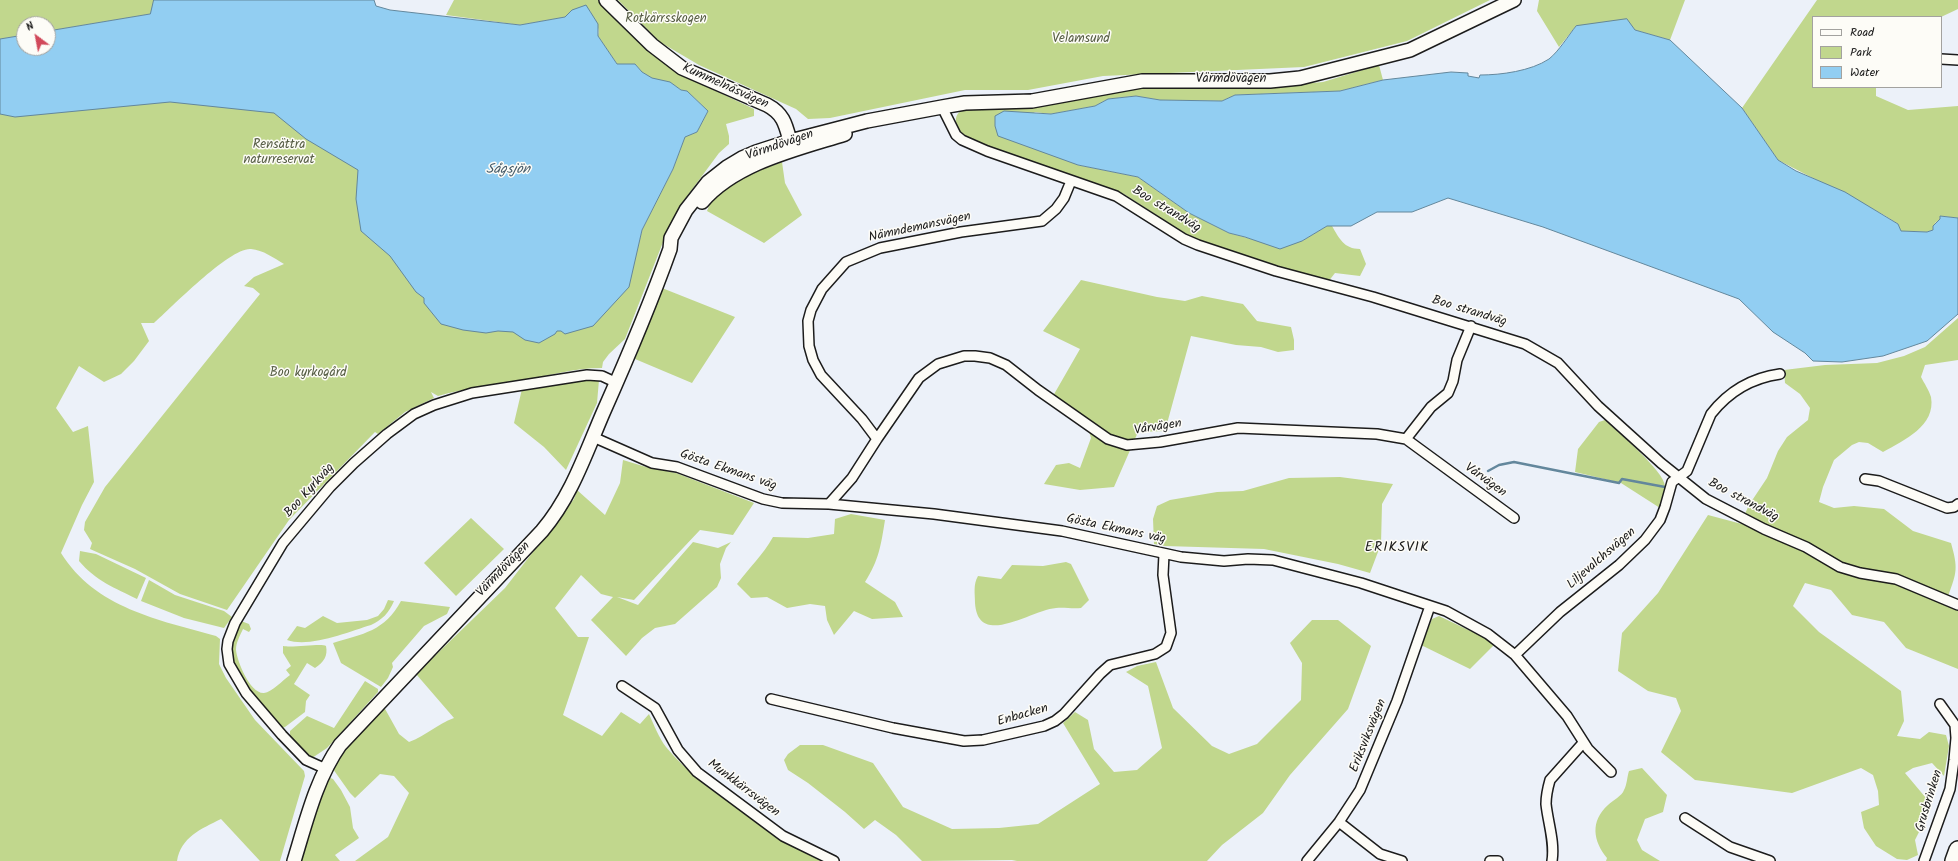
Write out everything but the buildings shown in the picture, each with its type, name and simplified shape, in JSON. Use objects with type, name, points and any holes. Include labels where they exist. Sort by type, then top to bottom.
[{"type":"highway","points":[[1954,861],[1958,850]]},
{"type":"main road","name":"Kummelnäsvägen","points":[[606,0],[652,45],[682,68],[776,110],[783,117],[792,146]]},
{"type":"main road","name":"Värmdövägen","points":[[294,861],[320,783],[331,758],[353,730],[555,516],[569,493],[617,383],[641,326],[670,249],[686,221],[715,189],[734,175],[792,146],[938,107],[965,103],[1032,100],[1142,81],[1270,81],[1300,78],[1410,50],[1514,0]]},
{"type":"street","points":[[1942,59],[1958,60]]},
{"type":"street","name":"Boo strandväg","points":[[938,107],[956,135],[962,140],[987,152],[1116,196],[1198,245],[1276,271],[1374,297],[1525,344],[1558,363],[1598,406],[1678,477],[1706,499],[1764,529],[1806,547],[1840,567],[1860,573],[1896,579],[1958,605]]},
{"type":"street","name":"Nämndemansvägen","points":[[877,439],[862,419],[821,375],[813,360],[809,346],[808,321],[811,310],[826,284],[846,262],[880,248],[961,232],[1042,221],[1056,209],[1064,198],[1071,181]]},
{"type":"street","points":[[1406,439],[1431,407],[1448,393],[1453,380],[1457,360],[1471,326]]},
{"type":"street","name":"Vårvägen","points":[[829,504],[852,478],[908,392],[928,370],[952,359],[975,356],[990,358],[1006,365],[1038,390],[1108,439],[1127,445],[1153,443],[1238,428],[1377,434],[1406,439],[1514,518]]},
{"type":"street","name":"Liljevalchsvägen","points":[[1515,655],[1560,612],[1637,549],[1660,520],[1670,486],[1678,477],[1687,471],[1711,414],[1742,385],[1762,377],[1780,374]]},
{"type":"street","name":"Boo Kyrkväg","points":[[326,769],[306,760],[249,697],[229,664],[227,649],[228,641],[235,623],[283,543],[330,487],[387,434],[414,414],[434,404],[472,393],[587,375],[602,376],[617,383]]},
{"type":"street","name":"Gösta Ekmans väg","points":[[593,437],[652,463],[677,467],[763,499],[782,503],[829,504],[934,514],[1062,531],[1164,554],[1224,561],[1248,559],[1273,560],[1361,583],[1446,611],[1477,626],[1515,655],[1567,716],[1583,743],[1611,772]]},
{"type":"street","points":[[1865,479],[1879,481],[1947,508],[1954,507],[1958,504]]},
{"type":"street","name":"Enbacken","points":[[771,699],[893,728],[964,741],[983,740],[1044,726],[1061,717],[1110,665],[1155,654],[1166,647],[1171,633],[1163,574],[1164,554]]},
{"type":"street","name":"Eriksviksvägen","points":[[1307,861],[1339,822],[1366,778],[1413,658],[1430,606]]},
{"type":"street","name":"Munkkärrsvägen","points":[[622,686],[655,708],[678,750],[697,772],[783,836],[834,861]]},
{"type":"street","name":"Grusbrinken","points":[[1924,861],[1950,789],[1954,760],[1956,738],[1955,725],[1940,704]]},
{"type":"street","points":[[1552,861],[1553,851],[1546,803],[1548,787],[1550,780],[1583,743]]},
{"type":"street","points":[[1686,818],[1730,847],[1770,861]]},
{"type":"street","points":[[1339,822],[1380,854],[1402,861]]},
{"type":"street","points":[[1490,861],[1498,861]]},
{"type":"green space","points":[[0,0],[154,0],[151,14],[56,30],[56,16],[16,16],[16,36],[0,39]]},
{"type":"green space","points":[[454,0],[598,0],[615,18],[691,79],[754,109],[754,116],[726,124],[729,144],[719,153],[682,203],[667,232],[625,339],[609,354],[603,362],[602,368],[571,371],[479,387],[438,396],[431,392],[434,398],[405,412],[378,434],[375,432],[289,520],[227,610],[180,594],[135,569],[90,549],[92,543],[84,530],[85,522],[105,487],[260,294],[253,288],[244,286],[254,277],[284,264],[260,251],[251,249],[242,251],[229,258],[201,280],[154,323],[141,323],[149,341],[134,361],[121,374],[104,382],[79,366],[56,408],[73,432],[88,426],[94,482],[61,553],[75,572],[92,587],[110,599],[151,617],[216,636],[220,639],[219,664],[226,678],[255,720],[304,771],[305,776],[280,861],[260,861],[221,819],[199,830],[187,840],[179,853],[177,861],[0,861],[0,76],[231,52],[557,331],[561,331],[628,287],[642,230],[673,169],[685,136],[697,132],[708,111],[687,91],[681,90],[669,82],[652,79],[642,72],[635,64],[617,64],[598,36],[598,26],[590,11],[572,10],[566,17],[520,25],[446,15]]},
{"type":"green space","points":[[618,0],[1490,0],[1407,41],[1304,67],[1103,76],[1028,90],[965,90],[830,118],[808,119],[796,109],[699,65],[660,42]]},
{"type":"green space","points":[[1539,0],[1685,0],[1670,40],[1635,30],[1576,26],[1559,47],[1537,11]]},
{"type":"green space","points":[[1817,0],[1958,0],[1958,9],[1942,17],[1812,16],[1812,88],[1876,88],[1876,96],[1908,110],[1958,106],[1958,218],[1940,216],[1940,219],[1935,223],[1933,230],[1927,232],[1901,231],[1898,224],[1884,215],[1778,160],[1742,108]]},
{"type":"green space","points":[[1379,65],[1383,80],[1340,91],[1235,95],[1222,101],[1160,100],[1136,96],[1108,99],[1095,106],[1051,114],[1034,112],[1078,165],[1138,177],[1189,213],[1229,233],[1255,240],[1302,241],[1327,226],[1332,226],[1340,239],[1346,245],[1354,249],[1360,249],[1366,264],[1360,276],[1335,273],[1328,282],[1275,268],[1202,242],[1184,233],[1124,194],[1022,160],[965,138],[959,131],[956,122],[957,115],[960,111],[965,109],[1033,106],[1143,87],[1290,85],[1323,82]]},
{"type":"green space","points":[[782,162],[785,183],[802,215],[764,243],[707,211],[712,201],[728,186],[738,180]]},
{"type":"green space","points":[[1081,280],[1157,297],[1185,301],[1202,296],[1243,304],[1257,321],[1291,327],[1294,340],[1294,350],[1278,352],[1261,347],[1236,345],[1191,336],[1165,431],[1138,432],[1114,487],[1080,490],[1044,484],[1056,465],[1069,463],[1080,468],[1091,438],[1085,418],[1053,396],[1080,349],[1043,331]]},
{"type":"green space","points":[[662,288],[735,317],[692,383],[635,359]]},
{"type":"green space","points":[[1958,318],[1958,360],[1925,365],[1921,377],[1931,397],[1929,416],[1924,424],[1909,437],[1883,452],[1868,443],[1859,442],[1852,445],[1834,460],[1823,487],[1819,502],[1834,508],[1854,506],[1884,509],[1913,531],[1951,543],[1955,558],[1956,570],[1948,596],[1896,575],[1862,570],[1842,563],[1744,516],[1749,505],[1767,478],[1778,451],[1787,437],[1808,420],[1810,408],[1800,394],[1785,383],[1784,370],[1825,365],[1877,363],[1904,356],[1925,347]]},
{"type":"green space","points":[[587,379],[599,380],[597,403],[566,470],[544,447],[514,423],[522,389]]},
{"type":"green space","points":[[1605,420],[1640,452],[1663,479],[1665,489],[1660,508],[1621,483],[1575,472],[1578,449],[1599,422]]},
{"type":"green space","points":[[623,460],[646,467],[676,473],[754,503],[733,535],[700,530],[634,600],[617,597],[638,605],[693,542],[718,548],[731,542],[726,548],[720,564],[721,578],[717,587],[675,624],[655,628],[642,638],[626,656],[591,620],[613,597],[601,594],[581,575],[555,608],[578,637],[589,637],[563,715],[602,736],[621,712],[640,724],[649,714],[666,747],[700,781],[762,824],[826,861],[355,861],[388,837],[409,793],[394,776],[380,774],[355,798],[333,769],[345,748],[384,707],[399,734],[409,742],[421,737],[442,723],[454,718],[416,674],[505,588],[574,499],[577,490],[605,515],[620,483]]},
{"type":"green space","points":[[1340,477],[1393,484],[1382,504],[1381,544],[1370,573],[1338,564],[1264,549],[1165,546],[1154,544],[1153,519],[1157,506],[1170,500],[1217,492],[1243,491],[1289,478]]},
{"type":"green space","points":[[851,514],[885,520],[879,552],[865,582],[895,602],[903,617],[872,619],[854,611],[834,635],[827,620],[825,606],[810,604],[787,608],[767,597],[751,598],[737,584],[760,556],[773,537],[808,538],[834,534],[835,519]]},
{"type":"green space","points":[[1708,515],[1753,527],[1805,549],[1839,570],[1897,583],[1958,609],[1958,669],[1906,648],[1884,622],[1852,615],[1831,590],[1805,583],[1793,606],[1819,632],[1901,691],[1904,721],[1897,736],[1920,739],[1929,732],[1946,735],[1949,746],[1944,776],[1932,763],[1913,768],[1905,773],[1931,804],[1927,816],[1915,840],[1918,855],[1907,860],[1897,859],[1876,846],[1864,828],[1861,812],[1879,805],[1878,791],[1873,775],[1861,768],[1792,793],[1695,780],[1661,752],[1681,711],[1676,698],[1648,691],[1618,671],[1622,633],[1658,593]]},
{"type":"green space","points":[[471,518],[504,549],[456,596],[424,563]]},
{"type":"green space","points":[[80,551],[96,554],[146,578],[137,599],[92,574],[79,561]]},
{"type":"green space","points":[[1066,562],[1071,564],[1089,600],[1081,608],[1056,608],[1045,610],[1007,624],[995,625],[985,623],[978,617],[975,603],[975,583],[978,576],[1001,579],[1012,565],[1043,566]]},
{"type":"green space","points":[[149,580],[175,595],[224,611],[232,617],[224,628],[184,618],[141,601]]},
{"type":"green space","points":[[388,600],[394,601],[390,609],[379,621],[371,625],[318,641],[296,642],[287,640],[297,626],[305,628],[323,616],[337,623],[367,620],[378,616],[384,609]]},
{"type":"green space","points":[[401,601],[450,607],[447,614],[424,626],[392,663],[393,667],[388,678],[381,687],[341,663],[333,643],[372,630],[388,619]]},
{"type":"green space","points":[[1439,616],[1483,637],[1494,645],[1470,669],[1421,645],[1432,619]]},
{"type":"green space","points":[[1312,620],[1338,620],[1371,646],[1348,709],[1290,775],[1263,813],[1222,845],[1207,861],[922,861],[896,835],[875,820],[864,829],[808,783],[788,770],[784,760],[788,754],[800,745],[823,745],[873,763],[903,807],[952,829],[999,828],[1038,824],[1100,784],[1063,723],[1075,712],[1088,720],[1094,749],[1114,772],[1137,770],[1162,748],[1148,686],[1126,672],[1137,666],[1156,662],[1173,708],[1212,746],[1229,754],[1257,744],[1301,700],[1302,663],[1290,643]]},
{"type":"green space","points":[[241,621],[249,624],[251,629],[249,632],[243,629],[238,639],[236,650],[237,655],[249,683],[259,692],[267,692],[290,675],[286,670],[291,666],[283,653],[283,646],[326,646],[326,656],[323,661],[315,668],[307,663],[294,684],[310,695],[306,701],[305,712],[285,727],[281,728],[260,705],[241,679],[234,665],[231,650],[233,636]]},
{"type":"green space","points":[[365,681],[378,689],[378,692],[327,748],[312,758],[309,757],[290,738],[290,731],[307,716],[334,728]]},
{"type":"green space","points":[[1642,768],[1667,795],[1663,812],[1645,819],[1637,840],[1642,850],[1660,861],[1606,861],[1607,858],[1596,838],[1596,824],[1598,818],[1602,811],[1623,792],[1626,786],[1629,771]]},
{"type":"green space","points":[[328,777],[333,779],[350,807],[353,828],[359,838],[335,855],[340,861],[300,861],[316,804]]},
{"type":"water","name":"Sågsjön","points":[[154,0],[374,0],[376,6],[390,10],[520,25],[565,17],[572,10],[586,5],[598,24],[598,36],[617,64],[635,64],[642,72],[652,78],[670,82],[681,90],[687,91],[708,111],[697,132],[685,137],[673,169],[642,230],[629,287],[593,326],[565,334],[561,331],[557,331],[555,334],[539,343],[525,340],[513,332],[498,331],[486,333],[463,330],[441,324],[424,303],[424,298],[416,292],[390,256],[361,231],[356,199],[358,170],[306,139],[274,113],[170,102],[15,117],[0,114],[0,39],[16,36],[16,56],[56,56],[56,30],[150,14]]},
{"type":"water","points":[[1627,19],[1635,30],[1670,40],[1742,108],[1778,160],[1796,171],[1845,192],[1898,224],[1901,231],[1927,232],[1933,230],[1933,226],[1940,219],[1940,216],[1958,218],[1958,314],[1927,341],[1883,356],[1842,362],[1813,361],[1805,353],[1773,332],[1739,299],[1543,227],[1448,198],[1412,212],[1377,212],[1351,226],[1327,226],[1302,241],[1280,249],[1229,233],[1189,213],[1138,177],[1078,165],[998,136],[995,126],[995,116],[1004,111],[1051,114],[1095,106],[1108,99],[1136,96],[1160,100],[1222,101],[1235,95],[1340,91],[1383,80],[1451,72],[1468,73],[1468,76],[1479,78],[1480,75],[1516,72],[1534,67],[1549,59],[1576,26]]},
{"type":"waterway","points":[[1488,471],[1499,465],[1514,462],[1619,483],[1622,479],[1665,487]]},
{"type":"district","name":"ERIKSVIK","points":[[1397,549]]},
{"type":"park label","name":"Rotkärrsskogen","points":[[666,20]]},
{"type":"park label","name":"Velamsund","points":[[1081,40]]},
{"type":"park label","name":"Rensättra naturreservat","points":[[279,154]]},
{"type":"park label","name":"Boo kyrkogård","points":[[308,374]]}]
